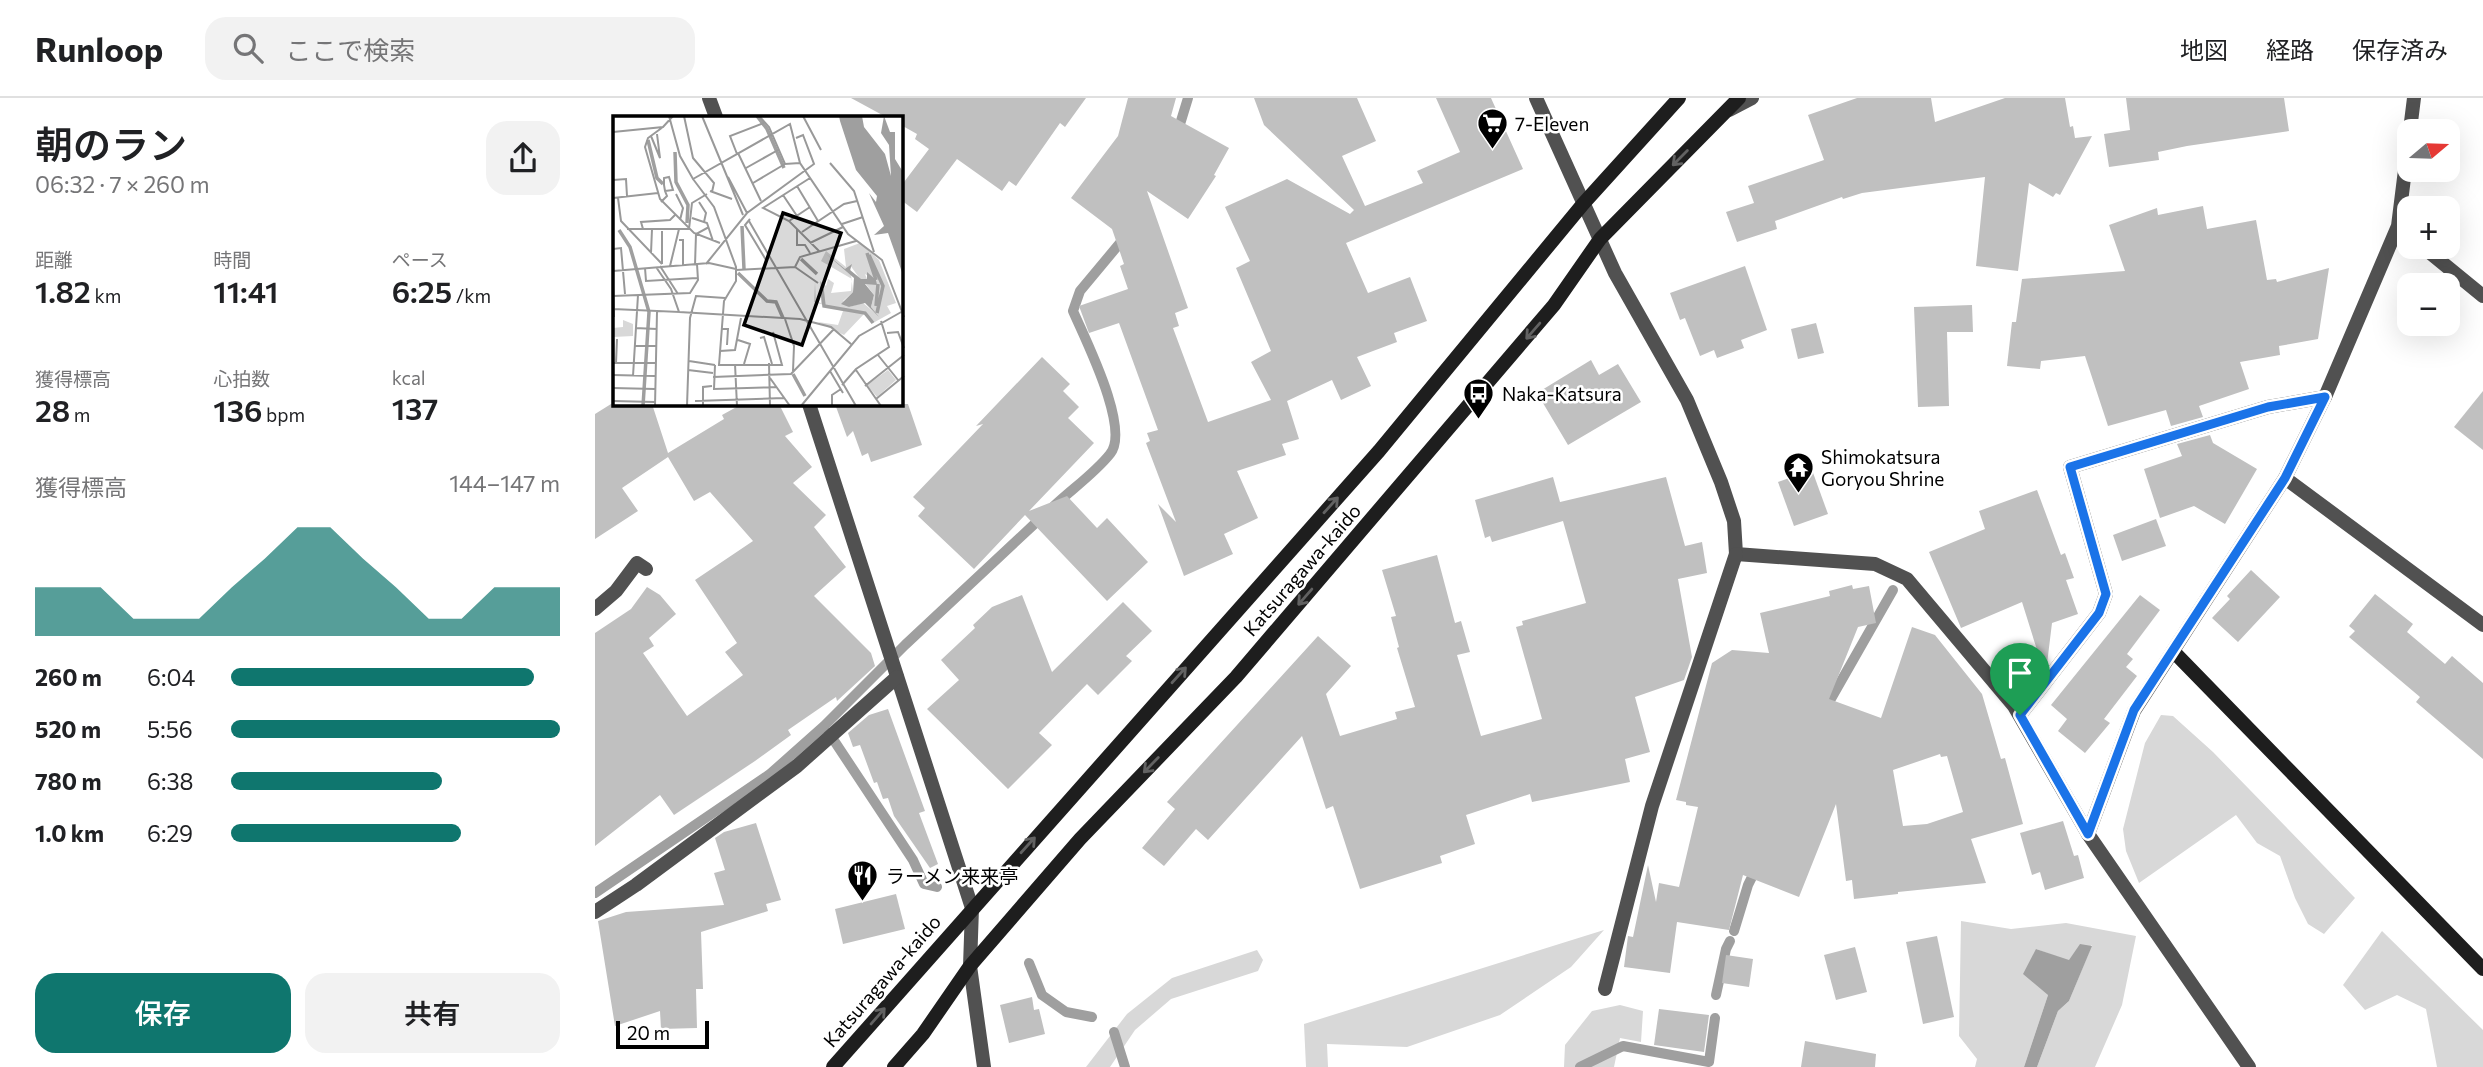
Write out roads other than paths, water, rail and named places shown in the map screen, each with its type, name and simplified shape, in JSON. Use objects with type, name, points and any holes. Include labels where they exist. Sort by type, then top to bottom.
[{"type":"street","points":[[709,98],[716,116]]},
{"type":"street","points":[[1536,98],[1626,295],[1687,400],[1734,521],[1736,554],[1652,806],[1605,989]]},
{"type":"street","name":"Katsuragawa-kaido","points":[[833,1067],[1378,451],[1583,204],[1679,98]]},
{"type":"street","name":"Katsuragawa-kaido","points":[[894,1067],[923,1034],[970,966],[1080,839],[1236,677],[1554,305],[1600,239],[1739,98]]},
{"type":"street","points":[[1728,110],[1752,98]]},
{"type":"street","points":[[2402,196],[2414,98]]},
{"type":"street","points":[[2088,834],[2134,710],[2285,478],[2325,397],[2397,228]]},
{"type":"street","points":[[2438,259],[2483,296]]},
{"type":"street","points":[[2020,715],[2099,613],[2106,594],[2070,467],[2268,407],[2325,397]]},
{"type":"street","points":[[810,406],[972,908],[970,966],[984,1067]]},
{"type":"street","points":[[2285,478],[2483,625]]},
{"type":"street","points":[[1736,554],[1875,564],[1907,579],[2014,706],[2088,834],[2249,1067]]},
{"type":"street","points":[[595,609],[616,591],[637,564],[646,569]]},
{"type":"street","points":[[2173,651],[2483,970]]},
{"type":"street","points":[[595,912],[797,766],[897,677]]},
{"type":"waterway","points":[[1177,134],[1188,98]]},
{"type":"waterway","points":[[1054,506],[1104,461],[1115,442],[1111,405],[1096,362],[1073,311],[1080,291],[1125,237]]},
{"type":"waterway","points":[[595,893],[770,774],[824,726],[905,645],[1043,516]]},
{"type":"waterway","points":[[1824,711],[1893,590]]},
{"type":"waterway","points":[[829,733],[913,860],[924,884],[937,887]]},
{"type":"waterway","points":[[1734,931],[1748,885],[1757,867]]},
{"type":"waterway","points":[[1716,995],[1730,941]]},
{"type":"waterway","points":[[1029,963],[1042,995],[1066,1012],[1092,1017]]},
{"type":"waterway","points":[[1580,1067],[1623,1046],[1709,1062],[1715,1018]]},
{"type":"waterway","points":[[1114,1032],[1125,1067]]},
{"type":"place","name":"7-Eleven","points":[[1492,151]]},
{"type":"place","name":"Naka-Katsura","points":[[1479,421]]},
{"type":"place","name":"Shimokatsura Goryou Shrine","points":[[1798,495]]},
{"type":"place","name":"ラーメン来来亭","points":[[863,903]]}]
